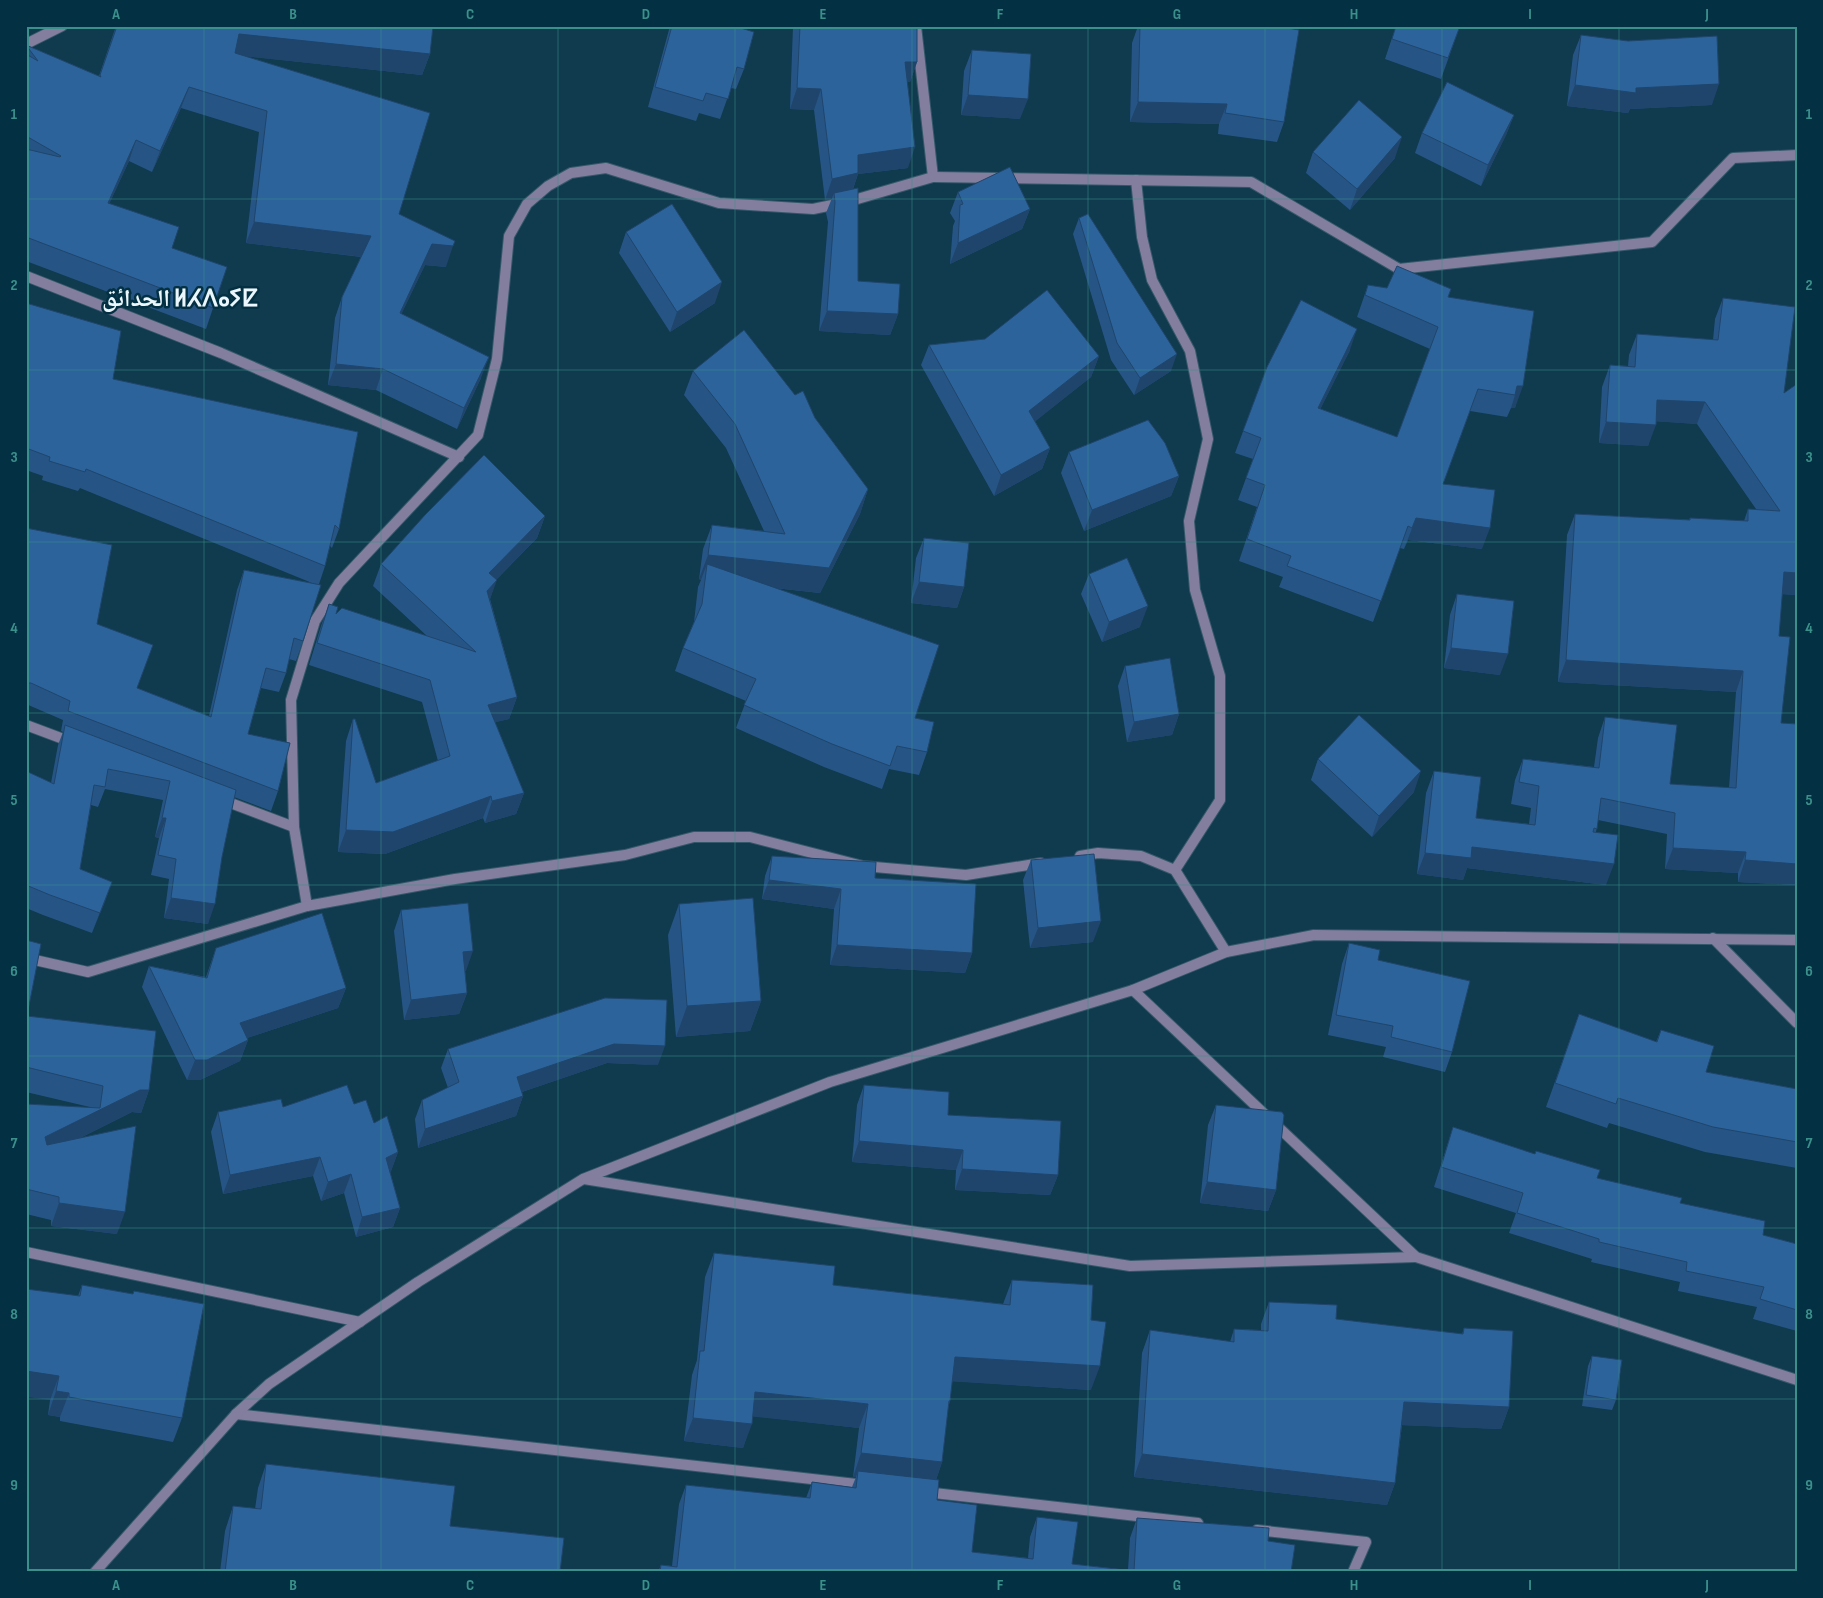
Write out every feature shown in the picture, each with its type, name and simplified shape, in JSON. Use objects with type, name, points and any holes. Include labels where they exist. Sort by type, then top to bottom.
[{"type":"street","points":[[26,44],[62,26]]},
{"type":"street","points":[[916,26],[933,177]]},
{"type":"street","points":[[307,906],[294,827],[291,700],[314,621],[339,582],[478,435],[497,359],[509,236],[527,204],[548,186],[571,173],[606,168],[719,203],[813,209],[847,202],[933,177],[1251,182],[1399,269],[1652,242],[1733,158],[1797,155]]},
{"type":"street","points":[[1136,180],[1142,237],[1152,280],[1190,351],[1208,439],[1189,521],[1195,590],[1220,676],[1220,800],[1175,870]]},
{"type":"street","points":[[26,276],[221,353],[459,457]]},
{"type":"street","points":[[26,725],[82,746]]},
{"type":"street","points":[[211,795],[294,827]]},
{"type":"street","points":[[26,958],[88,972],[307,906],[455,879],[625,855],[694,837],[750,837],[863,866],[966,876],[1051,861]]},
{"type":"street","points":[[1070,858],[1098,853],[1141,856],[1175,870],[1226,952]]},
{"type":"street","points":[[95,1572],[236,1414],[269,1384],[418,1282],[583,1179],[830,1082],[1132,990],[1226,952],[1314,935],[1797,940]]},
{"type":"street","points":[[1713,938],[1797,1024]]},
{"type":"street","points":[[1132,990],[1416,1257]]},
{"type":"street","points":[[583,1179],[1130,1266],[1416,1257],[1797,1380]]},
{"type":"street","points":[[26,1252],[360,1322]]},
{"type":"street","points":[[236,1414],[870,1486]]},
{"type":"street","points":[[910,1490],[1208,1524]]},
{"type":"street","points":[[1247,1529],[1366,1542],[1353,1572]]},
{"type":"building","points":[[117,26],[433,26],[430,54],[239,34],[235,53],[430,113],[399,214],[455,241],[453,246],[432,244],[400,313],[489,357],[464,408],[383,369],[336,364],[342,297],[371,236],[254,222],[267,111],[189,87],[160,151],[136,140],[108,203],[179,227],[172,248],[227,267],[213,308],[26,237],[26,149],[61,156],[26,136],[26,54],[38,61],[26,45],[101,77],[100,75]]},
{"type":"building","points":[[672,26],[734,26],[754,32],[744,69],[737,67],[728,99],[706,93],[703,101],[655,87]]},
{"type":"building","points":[[800,26],[917,26],[917,62],[905,62],[915,147],[858,155],[858,173],[832,179],[821,89],[797,88]]},
{"type":"building","points":[[1140,26],[1276,26],[1299,30],[1284,122],[1225,113],[1227,104],[1138,102]]},
{"type":"building","points":[[1396,26],[1460,26],[1448,58],[1392,39]]},
{"type":"building","points":[[1581,35],[1628,41],[1717,36],[1719,84],[1636,88],[1636,93],[1575,85]]},
{"type":"building","points":[[972,50],[1031,54],[1028,99],[968,95]]},
{"type":"building","points":[[1447,82],[1514,115],[1488,165],[1422,133]]},
{"type":"building","points":[[1359,100],[1402,137],[1357,189],[1313,152]]},
{"type":"building","points":[[1010,167],[1030,209],[958,243],[960,205],[963,204],[958,192]]},
{"type":"building","points":[[858,188],[858,281],[900,284],[898,314],[827,311],[835,202],[834,193]]},
{"type":"building","points":[[672,204],[722,282],[677,312],[626,232]]},
{"type":"building","points":[[1088,214],[1177,354],[1140,378],[1117,343],[1079,218]]},
{"type":"building","points":[[1397,266],[1451,289],[1448,297],[1534,311],[1523,386],[1517,386],[1515,395],[1478,389],[1443,484],[1495,490],[1490,528],[1416,518],[1412,528],[1408,526],[1381,601],[1287,566],[1291,556],[1247,539],[1265,485],[1246,478],[1261,438],[1243,431],[1267,367],[1301,300],[1357,329],[1318,408],[1397,437],[1438,327],[1365,295],[1368,285],[1387,288]]},
{"type":"building","points":[[1047,290],[1099,356],[1029,411],[1050,448],[1001,475],[929,345],[985,339]]},
{"type":"building","points":[[1723,298],[1795,307],[1784,393],[1797,384],[1797,573],[1784,572],[1779,636],[1790,637],[1781,723],[1797,724],[1797,864],[1745,860],[1746,852],[1673,848],[1675,813],[1601,798],[1597,829],[1594,828],[1593,832],[1618,835],[1614,864],[1472,847],[1471,858],[1425,853],[1434,771],[1481,777],[1476,818],[1535,825],[1539,786],[1519,782],[1523,759],[1599,768],[1605,717],[1677,725],[1670,784],[1736,788],[1743,671],[1566,660],[1575,514],[1748,521],[1748,509],[1780,511],[1705,402],[1657,400],[1656,425],[1606,422],[1610,365],[1635,367],[1637,334],[1718,340]]},
{"type":"building","points":[[26,303],[121,331],[113,379],[358,432],[339,529],[335,525],[325,566],[86,469],[85,472],[49,461],[50,457],[26,448]]},
{"type":"building","points":[[744,330],[795,395],[803,391],[815,418],[868,489],[829,568],[708,555],[712,525],[785,534],[735,424],[693,371]]},
{"type":"building","points":[[1148,420],[1165,443],[1179,476],[1092,510],[1069,452]]},
{"type":"building","points":[[484,455],[545,516],[489,573],[497,580],[487,591],[517,697],[488,705],[524,793],[492,801],[491,796],[393,832],[346,830],[353,719],[355,719],[376,783],[450,756],[430,680],[317,643],[329,604],[338,607],[336,614],[342,608],[476,652],[381,564],[425,515]]},
{"type":"building","points":[[26,528],[112,545],[97,624],[153,645],[137,688],[211,717],[244,570],[321,585],[303,641],[294,638],[286,673],[266,668],[248,734],[290,743],[278,791],[68,711],[70,701],[31,683],[26,683]]},
{"type":"building","points":[[924,538],[969,543],[964,587],[919,582]]},
{"type":"building","points":[[1127,558],[1148,606],[1109,622],[1089,574]]},
{"type":"building","points":[[707,564],[939,645],[915,718],[934,722],[927,752],[897,746],[890,766],[832,744],[744,705],[756,679],[683,648],[702,604]]},
{"type":"building","points":[[1457,594],[1514,601],[1508,654],[1451,648]]},
{"type":"building","points":[[1170,658],[1179,714],[1134,722],[1125,666]]},
{"type":"building","points":[[1359,715],[1421,771],[1379,816],[1318,759]]},
{"type":"building","points":[[65,725],[236,790],[222,857],[215,904],[171,898],[176,859],[158,855],[166,818],[162,818],[170,781],[108,769],[105,787],[94,785],[80,869],[112,882],[100,913],[26,885],[26,771],[54,784]]},
{"type":"building","points":[[1094,854],[1101,921],[1038,928],[1031,860]]},
{"type":"building","points":[[772,856],[876,862],[875,878],[976,884],[972,953],[837,945],[841,889],[769,880]]},
{"type":"building","points":[[753,898],[761,1001],[687,1006],[679,904]]},
{"type":"building","points":[[468,903],[473,951],[463,952],[467,993],[411,1000],[401,910]]},
{"type":"building","points":[[322,913],[346,988],[240,1023],[248,1040],[207,1060],[195,1060],[149,966],[207,978],[216,948]]},
{"type":"building","points":[[26,940],[41,944],[27,1016],[156,1031],[149,1090],[140,1090],[45,1137],[47,1145],[136,1126],[125,1212],[59,1203],[59,1197],[26,1189],[26,1104],[100,1108],[103,1086],[26,1067]]},
{"type":"building","points":[[1349,943],[1380,950],[1378,960],[1470,981],[1452,1052],[1391,1037],[1393,1026],[1336,1015]]},
{"type":"building","points":[[605,998],[667,1000],[665,1046],[614,1044],[517,1077],[523,1096],[425,1129],[422,1100],[459,1082],[448,1049]]},
{"type":"building","points":[[1579,1014],[1657,1042],[1661,1030],[1714,1046],[1706,1072],[1797,1089],[1797,1142],[1713,1127],[1618,1098],[1616,1104],[1555,1083]]},
{"type":"building","points":[[347,1085],[354,1104],[366,1100],[374,1123],[387,1116],[398,1152],[386,1158],[400,1208],[362,1217],[351,1174],[328,1182],[320,1157],[230,1175],[218,1112],[281,1099],[283,1107]]},
{"type":"building","points":[[864,1085],[949,1092],[948,1115],[1061,1121],[1058,1175],[962,1169],[963,1150],[859,1141]]},
{"type":"building","points":[[1216,1105],[1282,1112],[1284,1115],[1276,1190],[1207,1182]]},
{"type":"building","points":[[1453,1127],[1535,1154],[1536,1151],[1600,1170],[1597,1178],[1682,1198],[1680,1203],[1765,1221],[1763,1235],[1797,1244],[1797,1310],[1760,1299],[1764,1287],[1686,1271],[1687,1262],[1599,1242],[1599,1239],[1517,1213],[1523,1193],[1441,1167]]},
{"type":"building","points":[[714,1253],[835,1266],[833,1285],[1010,1305],[1012,1280],[1093,1285],[1091,1320],[1106,1322],[1100,1366],[955,1357],[942,1462],[861,1453],[868,1404],[755,1392],[752,1424],[693,1418],[700,1351],[704,1351]]},
{"type":"building","points":[[82,1285],[133,1294],[134,1291],[204,1304],[182,1418],[69,1397],[69,1393],[56,1391],[59,1376],[26,1371],[26,1289],[80,1296]]},
{"type":"building","points":[[1269,1302],[1337,1305],[1336,1319],[1463,1334],[1464,1328],[1513,1331],[1509,1407],[1404,1402],[1395,1483],[1142,1454],[1150,1330],[1234,1342],[1234,1329],[1268,1331]]},
{"type":"building","points":[[1592,1356],[1622,1360],[1616,1400],[1586,1395]]},
{"type":"building","points":[[266,1464],[455,1486],[450,1526],[564,1538],[560,1572],[225,1572],[233,1506],[261,1509]]},
{"type":"building","points":[[858,1471],[939,1480],[937,1500],[977,1505],[972,1552],[1033,1559],[1037,1517],[1078,1522],[1072,1564],[1134,1571],[1137,1518],[1269,1528],[1268,1541],[1295,1545],[1291,1572],[660,1572],[661,1565],[677,1567],[686,1485],[810,1498],[812,1482],[856,1488]]},
{"type":"district","name":"الحدائق ⵍⵃⴷⴰⵢⵇ","points":[[180,298]]}]
